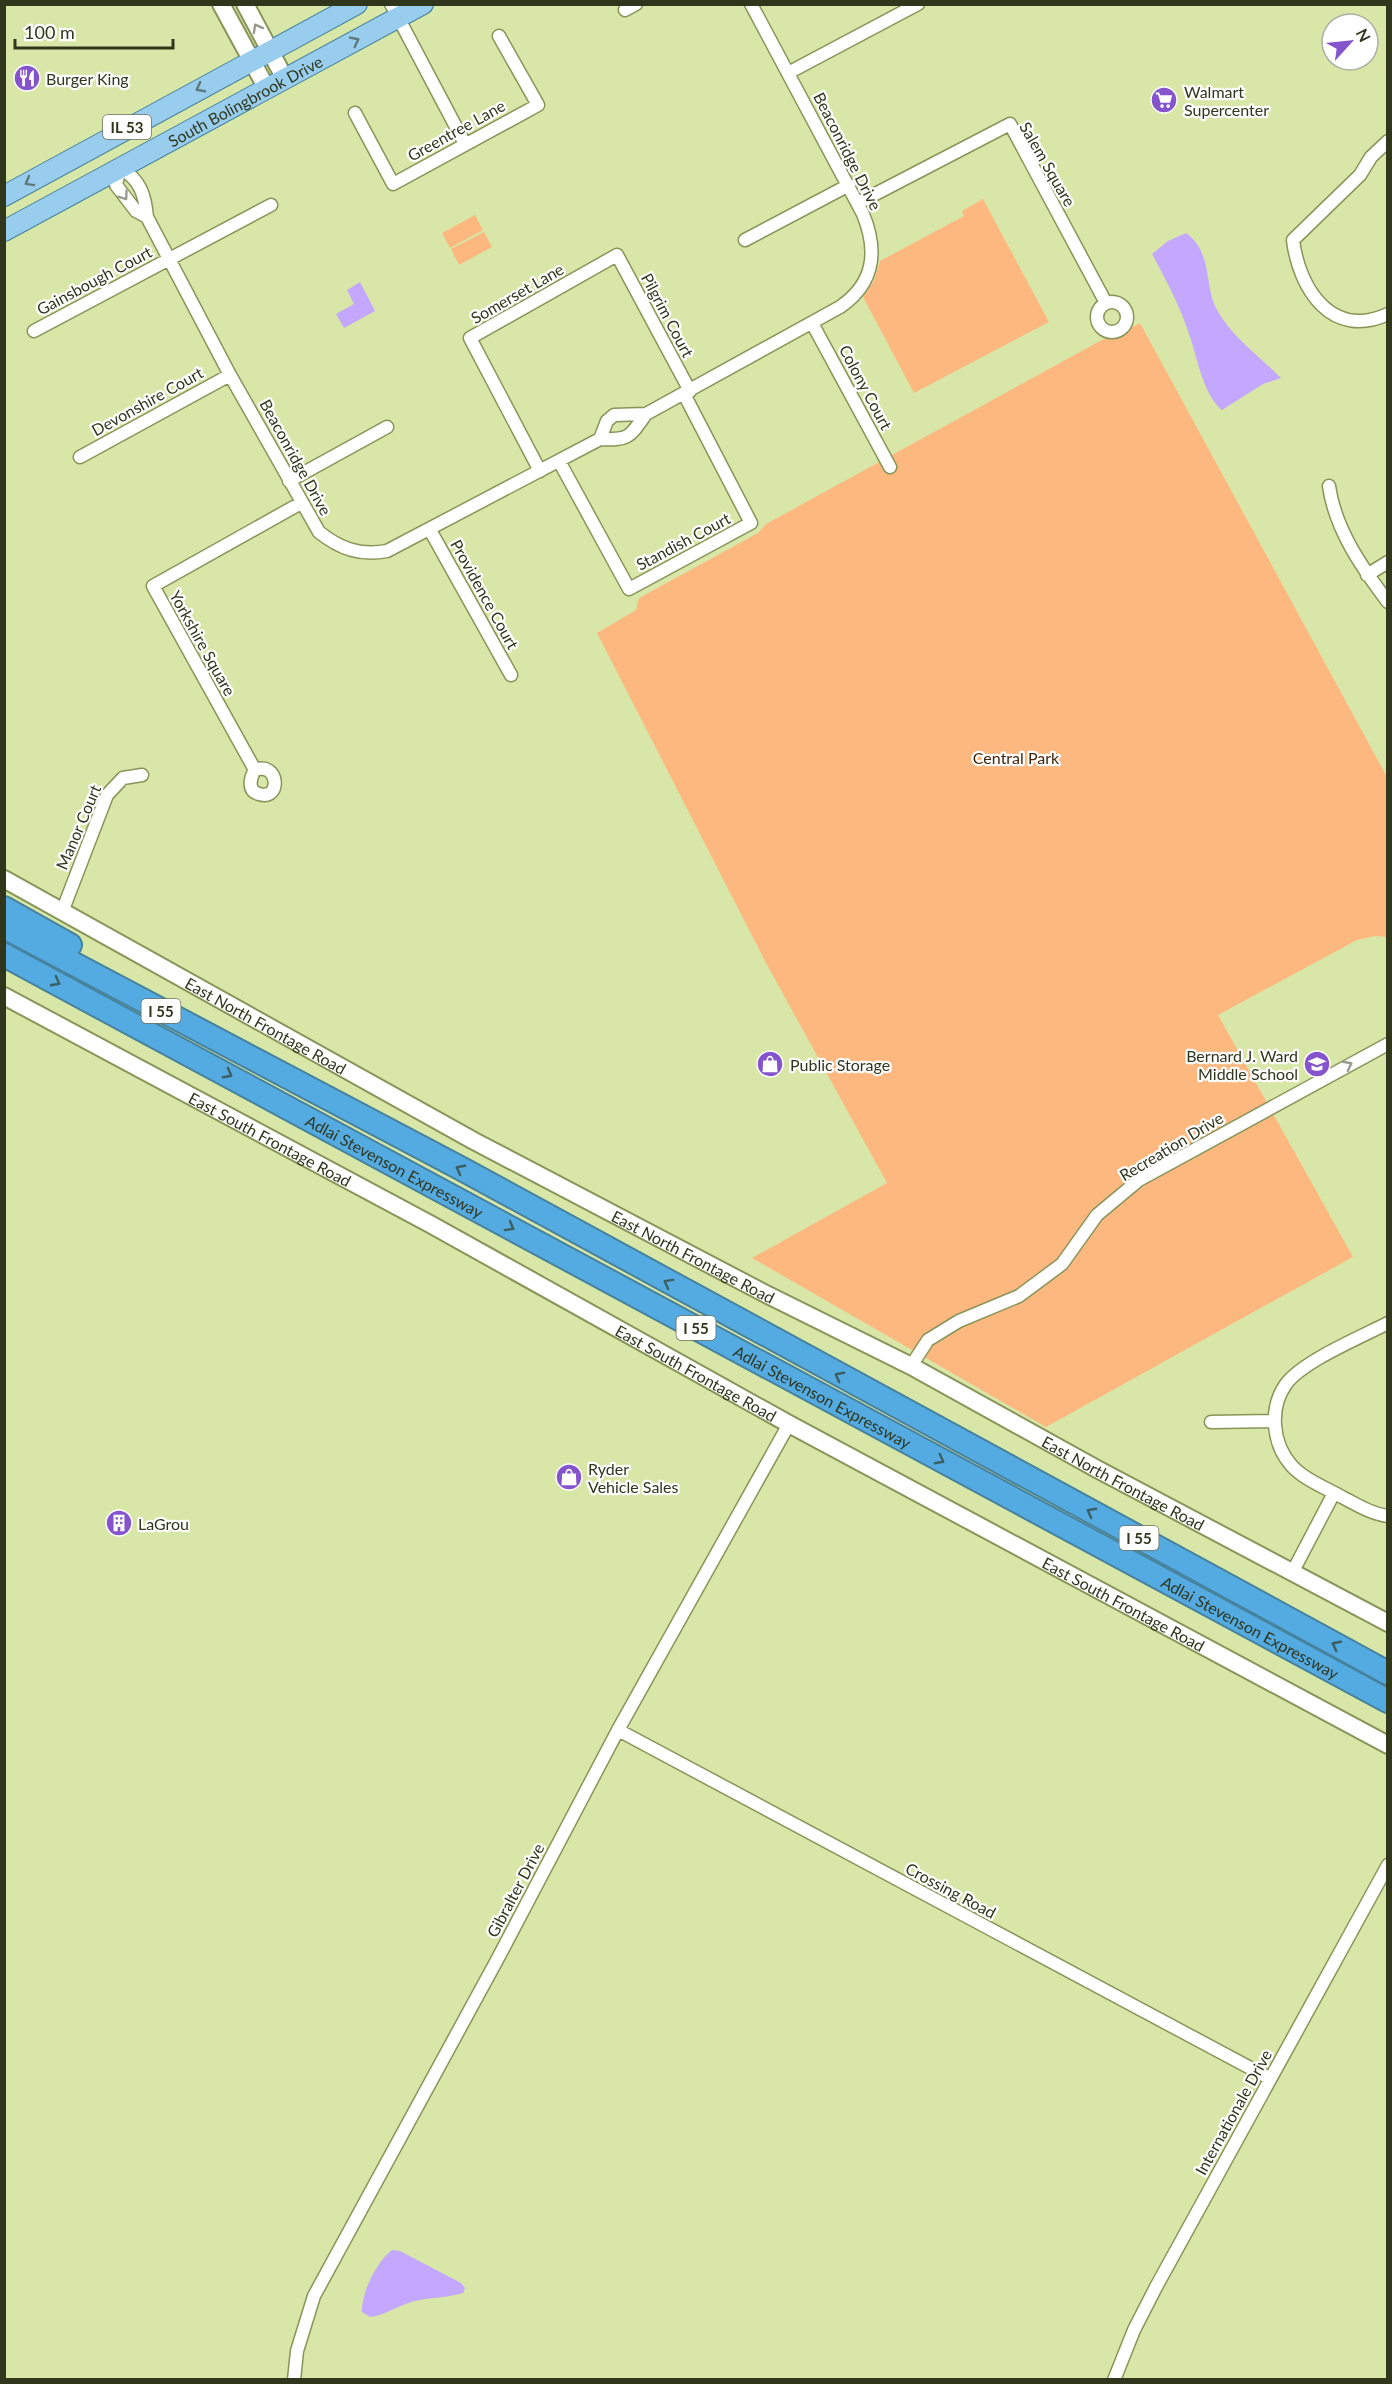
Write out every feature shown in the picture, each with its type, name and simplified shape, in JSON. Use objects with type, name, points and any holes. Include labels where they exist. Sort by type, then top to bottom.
[{"type":"highway","points":[[4,908],[191,1011],[318,1095]]},
{"type":"highway","name":"Adlai Stevenson Expressway","points":[[4,927],[318,1095],[462,1169],[1388,1673]]},
{"type":"highway","name":"Adlai Stevenson Expressway","points":[[4,955],[1388,1701]]},
{"type":"main road","name":"South Bolingbrook Drive","points":[[4,196],[357,4]]},
{"type":"main road","name":"South Bolingbrook Drive","points":[[4,231],[284,77],[395,11],[423,4]]},
{"type":"street","points":[[221,4],[266,87]]},
{"type":"street","points":[[245,4],[284,77]]},
{"type":"street","name":"Beaconridge Drive","points":[[147,217],[136,211],[116,185],[120,168],[135,176],[145,203],[147,217],[230,375],[319,532],[332,543],[360,554],[387,551],[600,439],[622,440],[630,436],[646,414],[851,300],[866,279],[873,250],[872,238],[858,203],[751,4]]},
{"type":"street","points":[[788,72],[918,4]]},
{"type":"street","points":[[395,11],[465,144]]},
{"type":"street","name":"Greentree Lane","points":[[355,113],[393,184],[538,105],[499,36]]},
{"type":"street","name":"Salem Square","points":[[858,203],[1010,124],[1106,303]]},
{"type":"street","points":[[1388,141],[1371,157],[1360,175],[1293,240],[1296,261],[1316,302],[1327,311],[1341,319],[1374,320],[1388,314]]},
{"type":"street","points":[[745,240],[849,185]]},
{"type":"street","name":"Gainsbough Court","points":[[34,331],[271,206]]},
{"type":"street","name":"Pilgrim Court","points":[[617,255],[687,392]]},
{"type":"street","name":"Somerset Lane","points":[[540,471],[471,338],[617,255]]},
{"type":"street","name":"Colony Court","points":[[812,323],[890,467]]},
{"type":"street","name":"Devonshire Court","points":[[80,457],[230,375]]},
{"type":"street","name":"Standish Court","points":[[559,461],[629,589],[741,529],[752,523],[687,392]]},
{"type":"street","name":"Beaconridge Drive","points":[[600,439],[607,421],[614,415],[646,414]]},
{"type":"street","points":[[289,481],[387,427]]},
{"type":"street","points":[[1329,486],[1336,517],[1367,574],[1388,602]]},
{"type":"street","name":"Yorkshire Square","points":[[255,770],[153,586],[301,503]]},
{"type":"street","name":"Providence Court","points":[[430,530],[511,675]]},
{"type":"street","points":[[1367,574],[1388,562]]},
{"type":"street","name":"Manor Court","points":[[62,912],[107,795],[123,778],[142,775]]},
{"type":"street","name":"East North Frontage Road","points":[[4,879],[474,1141],[753,1287],[911,1366],[1388,1623]]},
{"type":"street","name":"East South Frontage Road","points":[[4,996],[430,1224],[789,1424],[1388,1745]]},
{"type":"street","name":"Recreation Drive","points":[[911,1366],[928,1340],[959,1321],[1019,1296],[1062,1264],[1097,1215],[1139,1180],[1388,1044]]},
{"type":"street","points":[[1388,1323],[1296,1374],[1279,1397],[1274,1421],[1277,1438],[1292,1466],[1334,1493],[1367,1510],[1388,1516]]},
{"type":"street","points":[[1211,1422],[1274,1421]]},
{"type":"street","name":"Gibralter Drive","points":[[294,2379],[297,2351],[314,2296],[497,1960],[618,1730],[789,1424]]},
{"type":"street","points":[[1292,1573],[1334,1493]]},
{"type":"street","name":"Crossing Road","points":[[618,1730],[1269,2078]]},
{"type":"street","name":"Internationale Drive","points":[[1114,2379],[1143,2313],[1269,2078],[1388,1865]]},
{"type":"green space","points":[[983,199],[1049,322],[914,393],[863,297],[874,281],[880,261],[964,216],[962,211]]},
{"type":"green space","points":[[475,215],[483,230],[450,248],[442,233]]},
{"type":"green space","points":[[484,232],[492,247],[459,265],[451,249]]},
{"type":"green space","name":"Central Park","points":[[1140,323],[1387,777],[1387,937],[1375,936],[1357,940],[1218,1015],[1353,1257],[1046,1427],[752,1258],[887,1183],[766,963],[597,633],[636,610],[639,598],[758,533],[766,524],[1109,336],[1114,337]]},
{"type":"shaded area","points":[[1186,233],[1195,241],[1200,250],[1213,301],[1223,320],[1238,338],[1281,378],[1263,384],[1222,410],[1215,403],[1205,385],[1181,313],[1152,254],[1168,241]]},
{"type":"shaded area","points":[[360,282],[375,311],[344,328],[336,314],[354,304],[347,290]]},
{"type":"shaded area","points":[[392,2250],[400,2251],[461,2283],[465,2288],[463,2293],[415,2301],[370,2317],[362,2312],[364,2296],[376,2269]]},
{"type":"place","name":"Burger King","points":[[27,78]]},
{"type":"place","name":"Walmart Supercenter","points":[[1164,100]]},
{"type":"place","name":"Public Storage","points":[[770,1064]]},
{"type":"place","name":"Bernard J. Ward Middle School","points":[[1317,1064]]},
{"type":"place","name":"Ryder Vehicle Sales","points":[[569,1477]]},
{"type":"place","name":"LaGrou","points":[[119,1523]]}]
